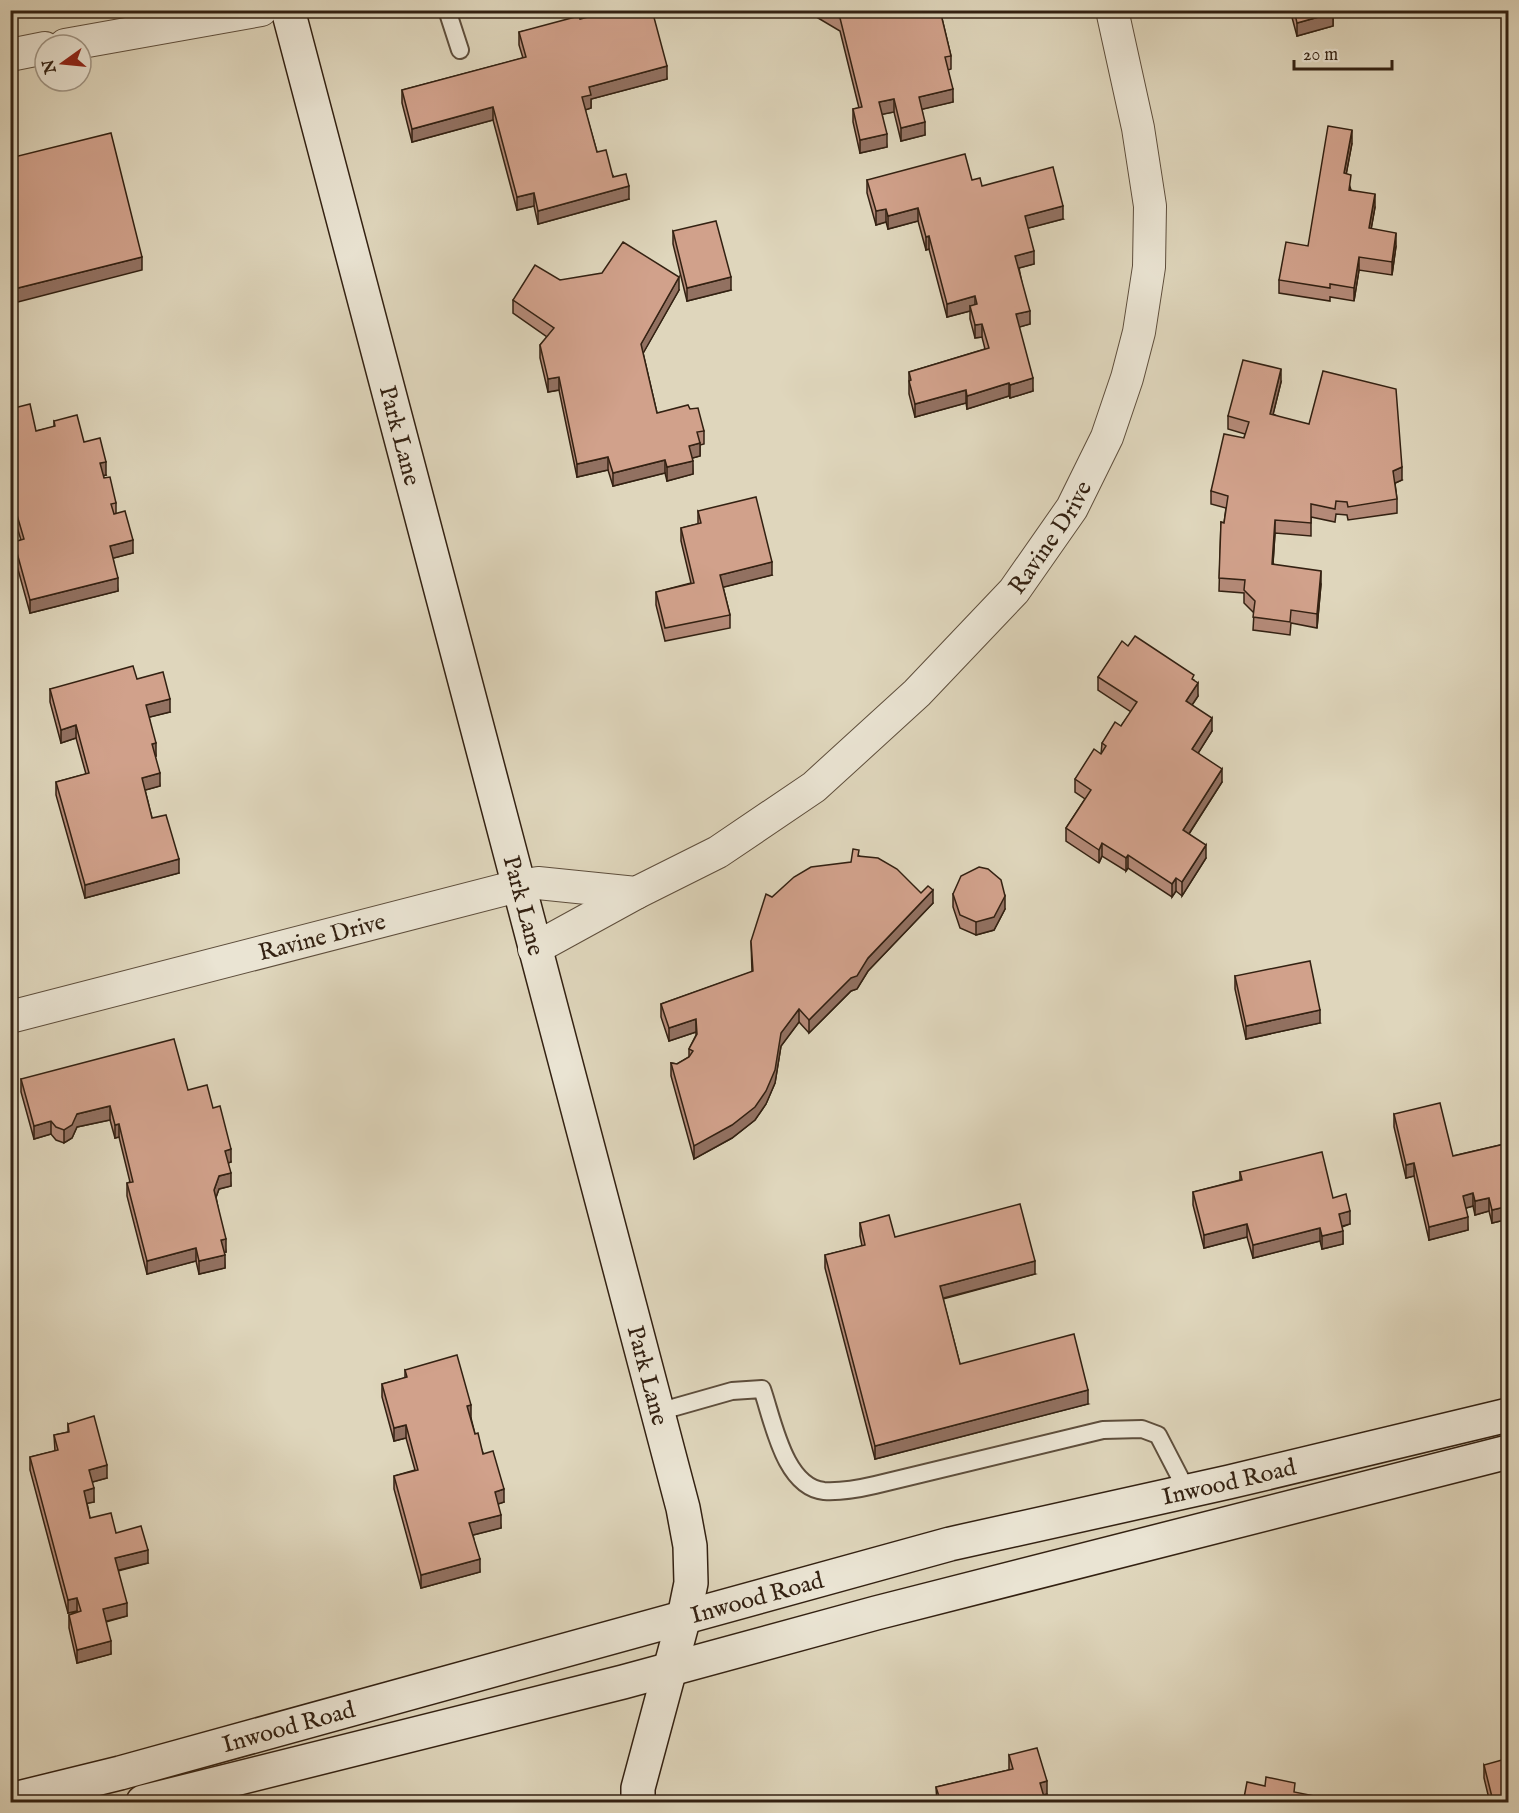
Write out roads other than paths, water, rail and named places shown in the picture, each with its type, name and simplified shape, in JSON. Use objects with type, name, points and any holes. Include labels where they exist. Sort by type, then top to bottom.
[{"type":"main road","name":"Park Lane","points":[[288,10],[683,1508],[690,1546],[691,1583],[641,1777],[638,1803]]},
{"type":"main road","name":"Inwood Road","points":[[10,1800],[125,1788],[684,1617],[950,1544],[1229,1482],[1509,1415]]},
{"type":"main road","name":"Inwood Road","points":[[143,1803],[670,1670],[876,1612],[1509,1452]]},
{"type":"main road","points":[[1229,1482],[1240,1519]]},
{"type":"street","points":[[93,40],[261,10]]},
{"type":"street","name":"Ravine Drive","points":[[534,949],[636,893],[718,852],[814,787],[917,693],[1014,591],[1072,508],[1107,437],[1127,378],[1139,332],[1149,267],[1150,206],[1138,128],[1112,10]]},
{"type":"street","points":[[10,55],[33,50]]},
{"type":"street","name":"Ravine Drive","points":[[10,1017],[518,886],[538,883],[636,893]]},
{"type":"lane","points":[[447,10],[460,50]]},
{"type":"lane","points":[[658,1412],[732,1390],[762,1389],[785,1458],[802,1480],[821,1491],[845,1491],[875,1485],[1103,1430],[1142,1429],[1158,1435],[1187,1491]]}]
